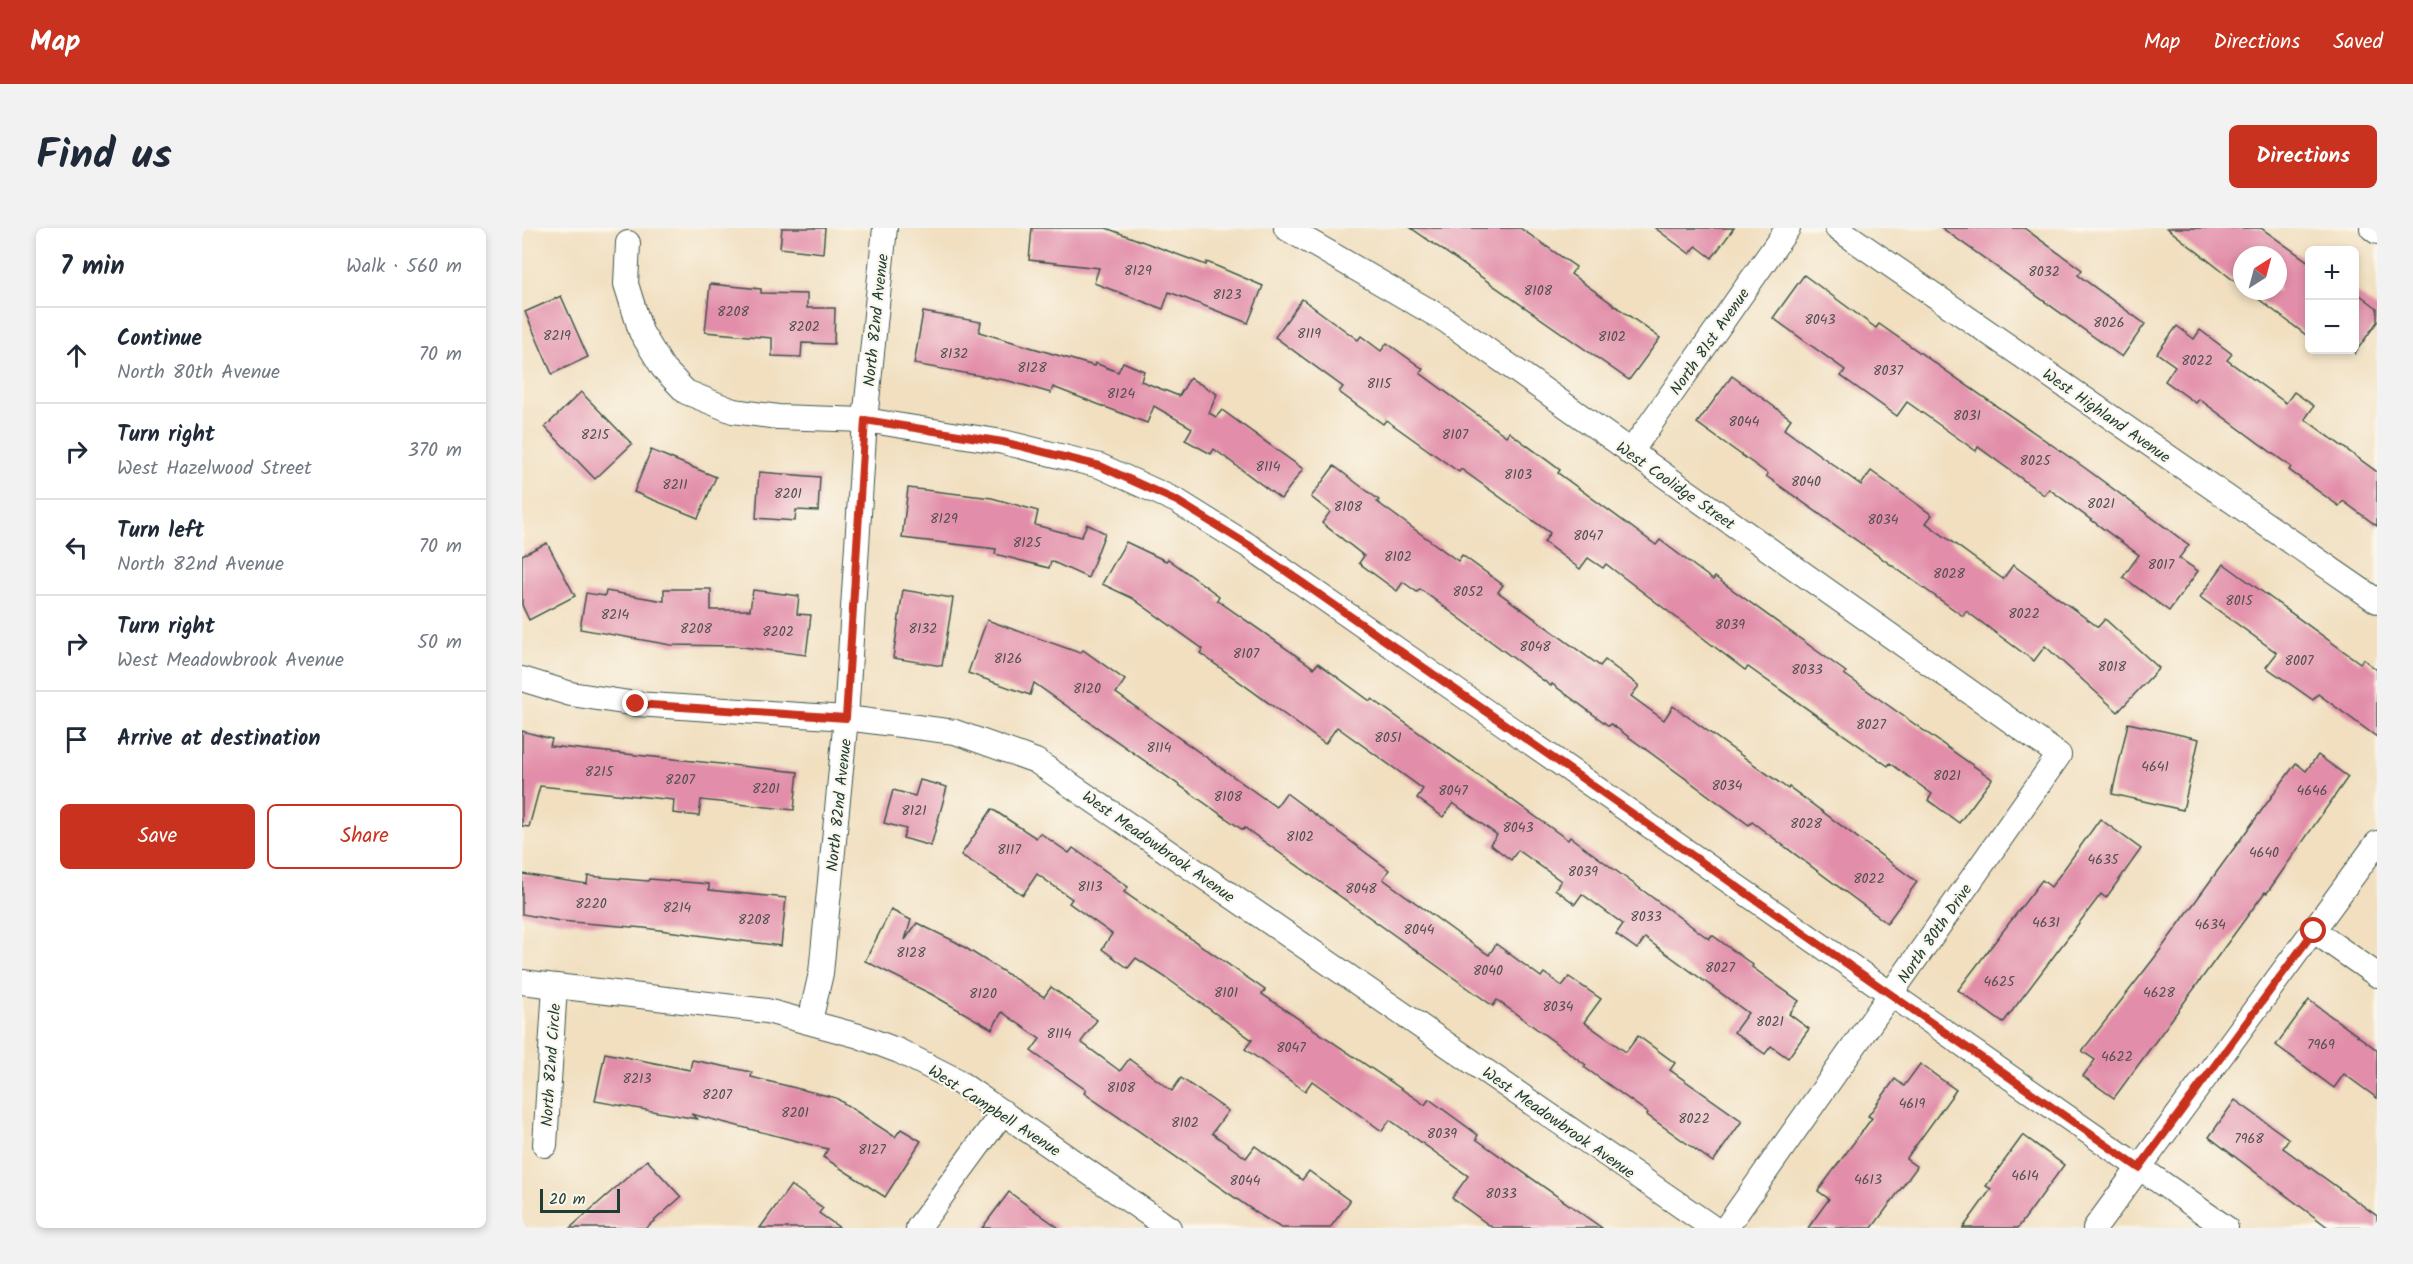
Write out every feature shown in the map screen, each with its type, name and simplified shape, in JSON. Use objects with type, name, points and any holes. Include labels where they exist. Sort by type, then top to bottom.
[{"type":"street","name":"North 82nd Avenue","points":[[810,1021],[821,973],[846,718],[865,420],[885,228]]},
{"type":"street","name":"West Coolidge Street","points":[[1286,228],[1445,320],[2059,755]]},
{"type":"street","name":"North 81st Avenue","points":[[1630,453],[1788,228]]},
{"type":"street","name":"West Highland Avenue","points":[[1837,228],[2377,602]]},
{"type":"street","points":[[2372,228],[2377,232]]},
{"type":"street","points":[[628,243],[626,284],[642,332],[663,368],[686,392],[733,411],[778,417],[865,420],[1003,442],[1100,466],[1177,501],[1250,546],[2226,1228]]},
{"type":"street","name":"West Meadowbrook Avenue","points":[[522,679],[571,694],[636,704],[846,718],[955,732],[1036,761],[1713,1228]]},
{"type":"street","name":"North 80th Drive","points":[[1726,1228],[2059,755]]},
{"type":"street","points":[[2095,1228],[2377,843]]},
{"type":"street","points":[[2314,931],[2377,975]]},
{"type":"street","name":"West Campbell Avenue","points":[[522,982],[767,1011],[810,1021],[899,1051],[954,1079],[1169,1228]]},
{"type":"street","name":"North 82nd Circle","points":[[545,1145],[555,986]]},
{"type":"street","points":[[918,1228],[1003,1112]]},
{"type":"building","points":[[782,228],[825,228],[823,253],[780,248]]},
{"type":"building","points":[[1032,228],[1106,228],[1206,265],[1207,262],[1263,286],[1248,323],[1169,292],[1163,309],[1094,283],[1099,268],[1029,260]]},
{"type":"building","points":[[1411,228],[1520,228],[1576,267],[1571,274],[1660,338],[1629,380]]},
{"type":"building","points":[[1655,228],[1734,228],[1712,258],[1696,246],[1690,254]]},
{"type":"building","points":[[1942,228],[2024,228],[2082,270],[2078,275],[2145,324],[2122,357]]},
{"type":"building","points":[[2167,228],[2261,228],[2286,246],[2233,246],[2233,280]]},
{"type":"building","points":[[2287,247],[2305,259],[2305,334],[2260,300],[2287,300]]},
{"type":"building","points":[[1804,275],[1876,328],[1879,324],[2085,468],[2189,545],[2179,558],[2198,571],[2169,611],[2123,577],[2139,555],[2049,489],[2044,495],[1978,447],[1976,451],[1907,402],[1897,416],[1841,376],[1845,370],[1773,318]]},
{"type":"building","points":[[710,284],[761,289],[761,293],[807,294],[807,308],[835,308],[834,344],[802,343],[801,357],[772,356],[772,338],[705,332]]},
{"type":"building","points":[[2359,294],[2377,308],[2377,322],[2359,347]]},
{"type":"building","points":[[561,296],[588,357],[552,374],[525,312]]},
{"type":"building","points":[[1302,299],[1358,340],[1361,336],[1381,351],[1387,343],[1423,369],[1420,373],[1506,436],[1509,432],[1560,470],[1558,473],[1656,545],[1660,540],[1713,580],[1715,577],[1846,672],[1844,674],[1992,779],[1959,823],[1928,800],[1932,794],[1890,763],[1888,766],[1748,667],[1745,670],[1606,564],[1603,568],[1588,558],[1580,569],[1544,542],[1550,533],[1461,469],[1459,472],[1386,420],[1383,424],[1339,392],[1343,387],[1275,337]]},
{"type":"building","points":[[923,312],[981,322],[979,332],[1094,366],[1095,363],[1118,372],[1123,362],[1144,371],[1141,381],[1179,396],[1190,378],[1217,394],[1209,413],[1216,417],[1222,410],[1303,469],[1281,499],[1214,449],[1211,454],[1185,440],[1192,428],[1154,406],[1147,423],[1053,387],[1051,393],[1009,381],[914,364]]},
{"type":"building","points":[[2177,326],[2194,339],[2200,330],[2232,354],[2227,360],[2286,403],[2294,392],[2314,406],[2305,419],[2377,472],[2377,526],[2343,501],[2339,506],[2289,470],[2291,467],[2199,399],[2196,403],[2165,381],[2175,366],[2157,353]]},
{"type":"building","points":[[1732,376],[1791,419],[1784,429],[1861,485],[1871,471],[1932,515],[1926,523],[2003,579],[2013,565],[2098,627],[2105,619],[2159,668],[2118,712],[2045,646],[2034,661],[1966,611],[1963,616],[1766,476],[1768,474],[1697,423]]},
{"type":"building","points":[[581,392],[632,444],[595,479],[545,427]]},
{"type":"building","points":[[651,450],[716,477],[698,518],[634,492]]},
{"type":"building","points":[[1334,466],[1379,500],[1377,502],[1458,561],[1462,555],[1503,585],[1498,592],[1600,666],[1605,660],[1639,686],[1631,696],[1664,720],[1673,706],[1788,789],[1789,787],[1917,882],[1887,923],[1752,822],[1749,825],[1611,724],[1609,726],[1552,684],[1551,686],[1420,589],[1417,592],[1403,582],[1397,591],[1359,563],[1364,556],[1322,523],[1330,512],[1311,497]]},
{"type":"building","points":[[759,472],[820,477],[818,511],[796,510],[795,521],[756,518]]},
{"type":"building","points":[[908,488],[992,498],[1038,511],[1035,525],[1081,537],[1087,524],[1105,533],[1088,578],[1051,561],[1049,568],[995,554],[996,549],[902,538]]},
{"type":"building","points":[[1126,542],[1166,561],[1168,559],[1219,596],[1217,600],[1314,668],[1318,663],[1370,701],[1372,699],[1568,840],[1570,837],[1709,939],[1712,935],[1753,965],[1752,967],[1799,1001],[1789,1014],[1809,1029],[1788,1058],[1771,1046],[1765,1054],[1734,1032],[1748,1013],[1645,938],[1637,949],[1616,934],[1623,924],[1582,894],[1575,904],[1555,889],[1561,881],[1518,850],[1511,860],[1490,844],[1497,835],[1453,803],[1443,817],[1417,798],[1423,789],[1337,727],[1325,744],[1200,653],[1203,649],[1132,598],[1102,584]]},
{"type":"building","points":[[547,543],[575,596],[529,620],[522,605],[522,555]]},
{"type":"building","points":[[2224,564],[2360,663],[2363,659],[2377,670],[2377,737],[2318,694],[2313,700],[2266,667],[2277,653],[2200,597]]},
{"type":"building","points":[[664,589],[711,589],[711,610],[750,610],[753,590],[799,596],[797,614],[811,615],[806,655],[735,646],[671,645],[580,629],[586,593],[605,596],[606,591],[664,601]]},
{"type":"building","points":[[903,590],[953,598],[942,666],[893,658]]},
{"type":"building","points":[[987,620],[1080,653],[1083,650],[1125,680],[1116,693],[1276,807],[1286,793],[1389,870],[1383,879],[1475,946],[1489,955],[1496,944],[1541,977],[1544,973],[1562,986],[1569,977],[1601,999],[1584,1022],[1626,1052],[1638,1036],[1675,1063],[1670,1070],[1742,1121],[1713,1162],[1647,1115],[1648,1113],[1584,1067],[1586,1065],[1497,1000],[1493,1006],[1245,828],[1243,830],[1034,683],[1030,695],[968,673]]},
{"type":"building","points":[[2128,723],[2199,739],[2183,810],[2112,794]]},
{"type":"building","points":[[522,731],[552,739],[550,746],[798,772],[794,810],[701,800],[699,816],[673,813],[674,800],[540,786],[529,827],[522,826]]},
{"type":"building","points":[[2318,755],[2348,777],[2267,893],[2265,892],[2114,1098],[2083,1076],[2095,1060],[2082,1051],[2155,957],[2296,763],[2306,771]]},
{"type":"building","points":[[920,780],[947,787],[931,846],[903,838],[906,829],[884,823],[893,790],[915,796]]},
{"type":"building","points":[[992,809],[1036,838],[1040,833],[1069,853],[1073,848],[1128,887],[1124,892],[1265,990],[1262,994],[1425,1105],[1429,1099],[1478,1135],[1476,1139],[1602,1228],[1493,1228],[1452,1198],[1468,1176],[1390,1120],[1382,1131],[1312,1081],[1305,1091],[1245,1049],[1252,1040],[1168,979],[1136,958],[1128,968],[1102,949],[1112,934],[1069,903],[1072,899],[1037,874],[1023,895],[961,855]]},
{"type":"building","points":[[2100,819],[2141,849],[2106,898],[2101,894],[2003,1023],[1958,990],[2042,880],[2051,887]]},
{"type":"building","points":[[522,874],[587,884],[588,876],[709,884],[709,890],[786,898],[781,946],[644,928],[560,921],[522,914]]},
{"type":"building","points":[[891,910],[911,920],[905,940],[917,923],[956,942],[1044,997],[1051,987],[1097,1020],[1081,1042],[1120,1071],[1129,1059],[1172,1091],[1181,1078],[1228,1111],[1212,1133],[1246,1158],[1255,1146],[1302,1180],[1309,1171],[1350,1201],[1330,1228],[1281,1228],[1260,1215],[1084,1093],[1086,1090],[1031,1051],[1040,1039],[1002,1012],[992,1029],[931,994],[865,961]]},
{"type":"building","points":[[2309,1000],[2377,1050],[2377,1098],[2344,1074],[2334,1088],[2276,1045]]},
{"type":"building","points":[[605,1053],[690,1070],[692,1060],[752,1072],[751,1077],[836,1098],[895,1137],[901,1129],[921,1141],[885,1197],[823,1157],[828,1149],[691,1114],[697,1119],[595,1101]]},
{"type":"building","points":[[1920,1064],[1956,1090],[1906,1159],[1917,1167],[1872,1228],[1808,1228],[1829,1199],[1818,1191],[1872,1118],[1868,1116],[1895,1079],[1904,1086]]},
{"type":"building","points":[[2235,1100],[2289,1139],[2283,1148],[2377,1216],[2377,1228],[2329,1228],[2209,1137]]},
{"type":"building","points":[[2023,1135],[2064,1165],[2018,1228],[1963,1228],[1991,1189],[1986,1186]]},
{"type":"building","points":[[647,1160],[681,1197],[646,1228],[570,1228]]},
{"type":"building","points":[[791,1185],[823,1208],[819,1213],[840,1228],[760,1228]]},
{"type":"building","points":[[1009,1192],[1059,1228],[982,1228]]},
{"type":"route","points":[[636,704],[846,718],[865,420],[1003,442],[1100,466],[1177,501],[1250,546],[2139,1168],[2314,931]]}]
